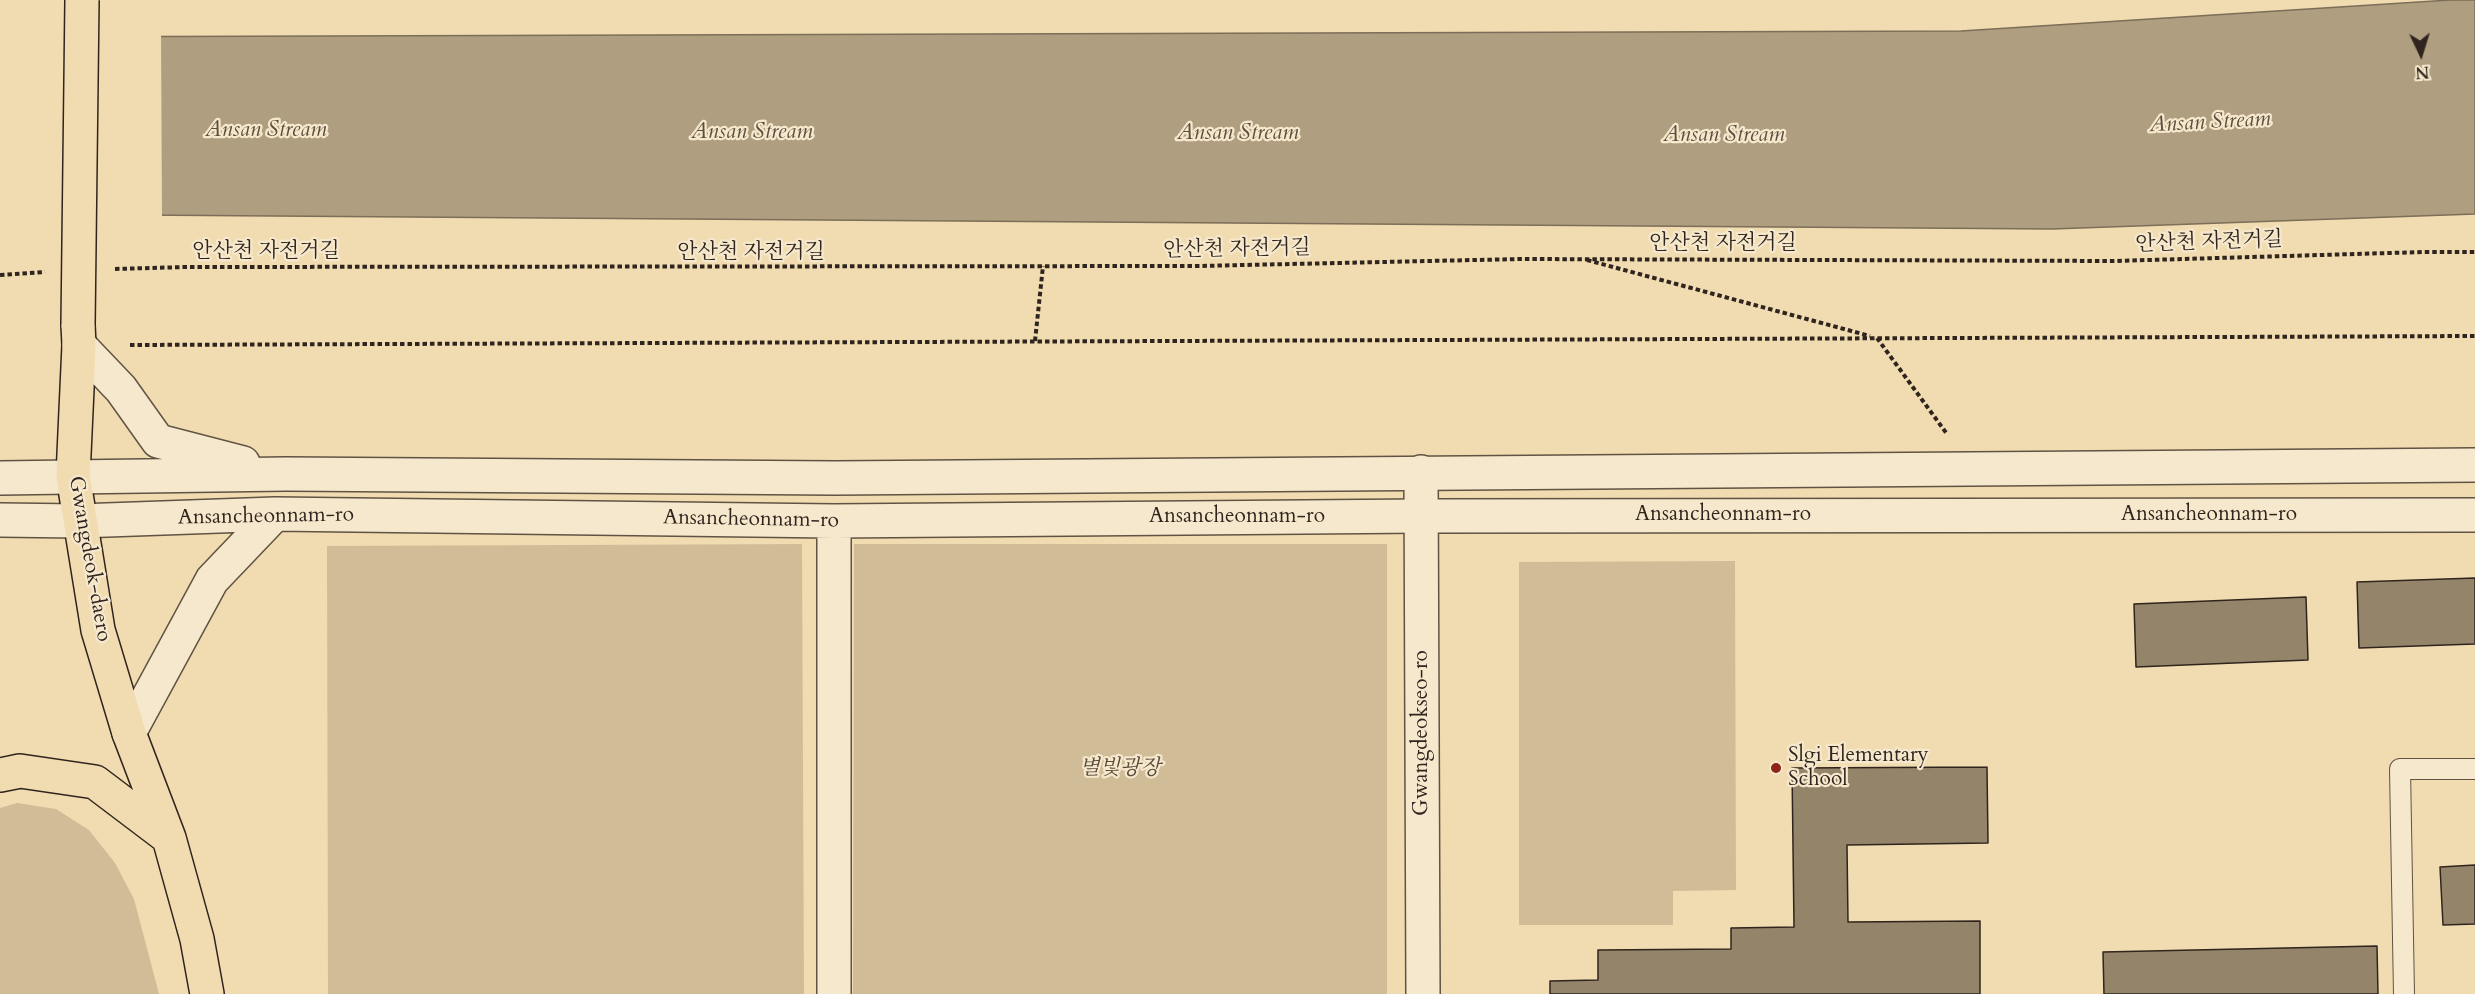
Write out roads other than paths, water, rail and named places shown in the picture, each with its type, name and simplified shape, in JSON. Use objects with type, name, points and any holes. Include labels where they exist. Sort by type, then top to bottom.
[{"type":"main road","name":"Gwangdeok-daero","points":[[82,0],[79,335],[73,476],[98,630],[129,733],[169,838],[197,939],[207,994]]},
{"type":"main road","points":[[0,775],[20,771],[95,782],[169,838]]},
{"type":"street","points":[[79,335],[122,389],[158,441],[286,474]]},
{"type":"street","name":"Ansancheonnam-ro","points":[[0,478],[286,474],[835,478],[2475,465]]},
{"type":"street","name":"Gwangdeokseo-ro","points":[[1421,472],[1423,994]]},
{"type":"street","points":[[129,733],[212,580],[275,514]]},
{"type":"street","name":"Ansancheonnam-ro","points":[[0,520],[79,521],[275,514],[834,521],[1422,516],[2475,515]]},
{"type":"street","points":[[834,521],[834,994]]},
{"type":"lane","points":[[2404,994],[2400,770],[2475,770]]},
{"type":"water","name":"Ansan Stream","points":[[2475,0],[2475,214],[2052,229],[0,214],[0,37],[1961,31]]},
{"type":"place","name":"Slgi Elementary School","points":[[1776,768]]},
{"type":"park label","name":"별빛광장","points":[[1120,769]]}]
